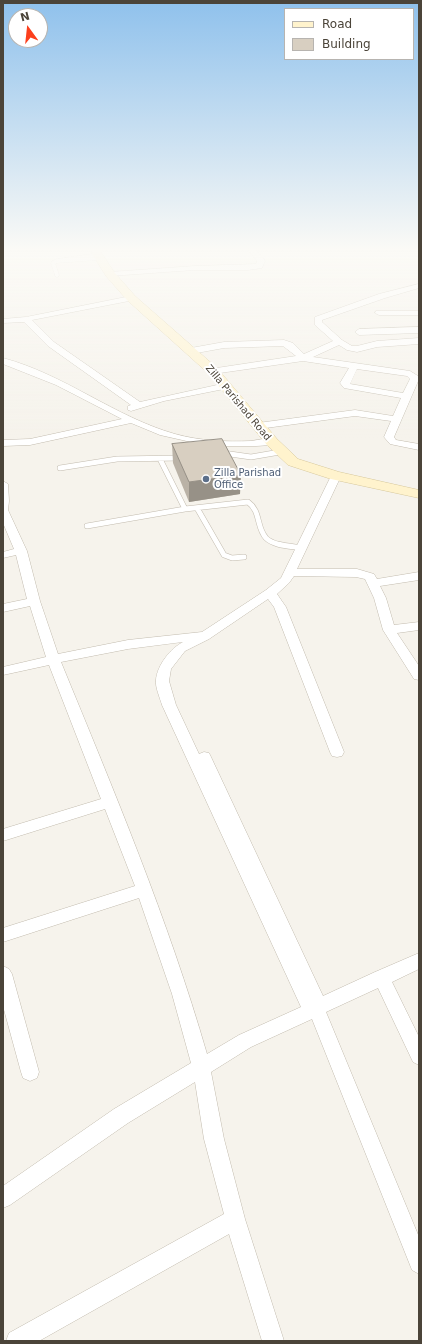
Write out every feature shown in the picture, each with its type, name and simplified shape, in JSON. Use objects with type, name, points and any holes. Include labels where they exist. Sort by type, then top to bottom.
[{"type":"main road","name":"Zilla Parishad Road","points":[[147,313],[213,371],[276,447],[293,462],[336,476],[419,494]]},
{"type":"street","points":[[3,321],[26,319],[57,313]]},
{"type":"street","points":[[335,313],[318,319],[318,323],[339,342],[350,348],[357,349],[378,344],[419,341]]},
{"type":"street","points":[[379,313],[419,313]]},
{"type":"street","points":[[26,319],[51,344],[139,406]]},
{"type":"street","points":[[359,332],[419,330]]},
{"type":"street","points":[[213,371],[302,358],[339,342]]},
{"type":"street","points":[[191,352],[224,345],[284,343],[290,345],[302,358],[412,375],[415,378],[389,437],[393,442],[419,447]]},
{"type":"street","points":[[3,361],[46,376],[132,420],[169,434],[213,444],[276,447]]},
{"type":"street","points":[[354,366],[344,385],[406,396]]},
{"type":"street","points":[[118,413],[139,406],[226,386]]},
{"type":"street","points":[[258,426],[355,413],[396,419]]},
{"type":"street","points":[[3,443],[30,442],[132,420]]},
{"type":"street","points":[[336,476],[285,580],[270,593],[190,645],[175,664],[171,673],[171,685],[177,702],[315,1008],[419,1263]]},
{"type":"street","points":[[3,484],[3,510],[21,551],[34,601],[53,659],[111,802],[144,890],[180,994],[201,1066],[214,1139],[235,1219],[274,1341]]},
{"type":"street","points":[[3,555],[21,551]]},
{"type":"street","points":[[290,572],[357,573],[370,577],[380,598],[389,630],[419,676]]},
{"type":"street","points":[[373,583],[419,576]]},
{"type":"street","points":[[270,593],[280,607],[337,752]]},
{"type":"street","points":[[3,608],[34,601]]},
{"type":"street","points":[[389,630],[419,626]]},
{"type":"street","points":[[3,671],[53,659],[164,638],[205,636]]},
{"type":"street","points":[[3,835],[111,802]]},
{"type":"street","points":[[3,935],[144,890]]},
{"type":"street","points":[[3,1198],[121,1116],[201,1066],[245,1041],[381,977],[419,961]]},
{"type":"street","points":[[3,974],[30,1072]]},
{"type":"street","points":[[381,977],[419,1056]]},
{"type":"street","points":[[16,1341],[235,1219]]},
{"type":"lane","points":[[216,454],[230,453],[251,457],[276,447]]},
{"type":"lane","points":[[60,468],[117,459],[160,459],[186,457]]},
{"type":"lane","points":[[160,459],[185,509]]},
{"type":"lane","points":[[86,526],[185,509],[248,502],[253,504],[256,509],[264,535],[270,541],[302,548]]},
{"type":"lane","points":[[196,508],[224,556],[232,558],[244,557]]},
{"type":"building","points":[[222,439],[241,475],[189,482],[172,444]]},
{"type":"place","name":"Zilla Parishad Office","points":[[206,479]]}]
